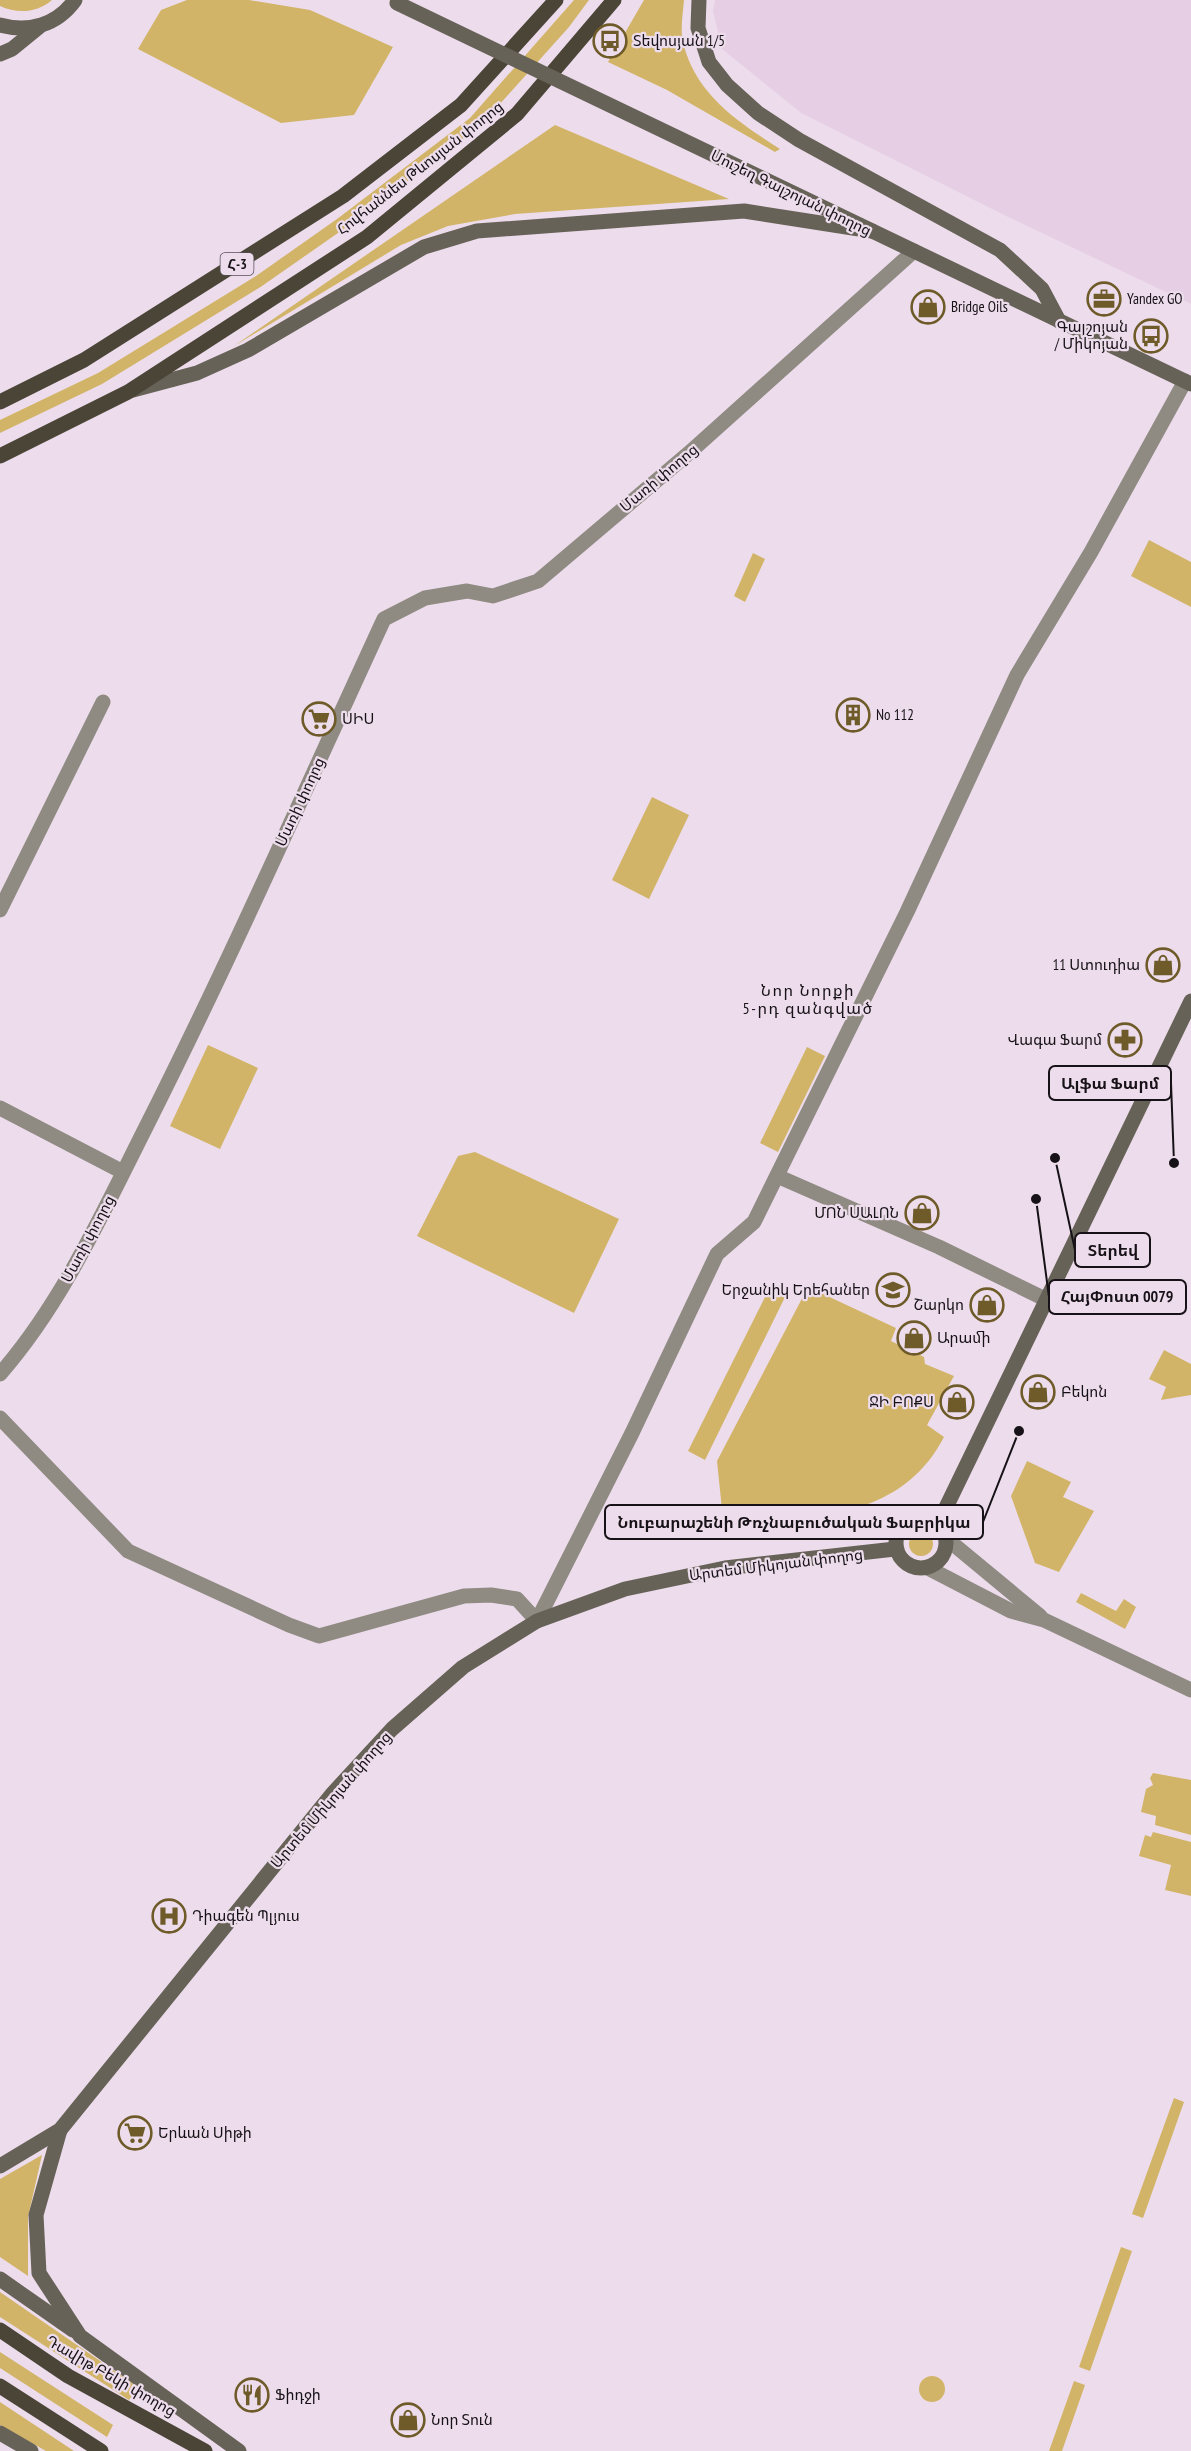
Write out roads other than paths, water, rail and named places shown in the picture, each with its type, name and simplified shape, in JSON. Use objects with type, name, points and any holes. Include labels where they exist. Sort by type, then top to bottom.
[{"type":"main road","name":"Հովհաննես Թևոսյան փողոց","points":[[0,402],[84,360],[344,196],[461,105],[556,0]]},
{"type":"main road","name":"Հովհաննես Թևոսյան փողոց","points":[[0,456],[128,392],[367,237],[517,114],[614,0]]},
{"type":"main road","points":[[699,0],[698,28],[709,62],[727,85],[758,113],[798,140],[1000,250],[1042,290],[1059,321]]},
{"type":"main road","points":[[0,25],[25,29],[40,26],[54,20],[78,1]]},
{"type":"main road","name":"Մուշեղ Գալշոյան փողոց","points":[[395,1],[1188,383]]},
{"type":"main road","points":[[0,54],[12,49],[40,26]]},
{"type":"main road","points":[[128,392],[197,373],[238,354],[424,247],[477,231],[744,210],[872,231]]},
{"type":"main road","points":[[938,1524],[1191,1001]]},
{"type":"main road","points":[[919,1518],[938,1524],[947,1539],[941,1559],[928,1568],[912,1567],[905,1563],[895,1549],[898,1533],[910,1520],[919,1518]]},
{"type":"main road","name":"Արտեմ Միկոյան փողոց","points":[[0,2166],[60,2130],[333,1793],[392,1729],[463,1667],[537,1621],[625,1589],[703,1573],[895,1549]]},
{"type":"main road","name":"Արտեմ Միկոյան փողոց","points":[[60,2130],[36,2215],[39,2273],[80,2336],[239,2451]]},
{"type":"main road","points":[[0,2279],[80,2336]]},
{"type":"main road","name":"Դավիթ Բեկի փողոց","points":[[0,2330],[68,2376],[205,2451]]},
{"type":"main road","points":[[0,2386],[101,2451]]},
{"type":"main road","points":[[0,2433],[31,2451]]},
{"type":"street","name":"Մառի փողոց","points":[[0,1374],[32,1334],[60,1290],[123,1172],[232,949],[384,619],[425,598],[467,591],[493,596],[538,581],[689,453],[914,251]]},
{"type":"street","points":[[0,1418],[128,1551],[289,1625],[319,1636],[464,1596],[491,1595],[517,1599],[537,1621],[628,1443],[717,1254],[754,1222],[907,912],[1017,675],[1188,383]]},
{"type":"street","points":[[0,910],[103,702]]},
{"type":"street","points":[[0,1108],[123,1172]]},
{"type":"street","points":[[777,1176],[939,1247],[1047,1300]]},
{"type":"street","points":[[947,1539],[1044,1620]]},
{"type":"street","points":[[928,1568],[1011,1611],[1044,1620],[1191,1690]]},
{"type":"place","name":"Տեվոսյան 1/5","points":[[610,41]]},
{"type":"place","name":"Yandex GO","points":[[1104,299]]},
{"type":"place","name":"Bridge Oils","points":[[928,307]]},
{"type":"place","name":"Գալշոյան / Միկոյան","points":[[1151,336]]},
{"type":"place","name":"No 112","points":[[853,715]]},
{"type":"place","name":"ՍԻՍ","points":[[319,719]]},
{"type":"place","name":"11 Ստուդիա","points":[[1163,965]]},
{"type":"place","name":"Վագա Ֆարմ","points":[[1125,1040]]},
{"type":"place","name":"Տերեվ","points":[[1055,1158]]},
{"type":"place","name":"Ալֆա Ֆարմ","points":[[1174,1163]]},
{"type":"place","name":"ՀայՓոստ 0079","points":[[1036,1199]]},
{"type":"place","name":"ՄՈՆ ՍԱԼՈՆ","points":[[922,1213]]},
{"type":"place","name":"Երջանիկ Երեհաներ","points":[[893,1290]]},
{"type":"place","name":"Շարկո","points":[[987,1305]]},
{"type":"place","name":"Արամի","points":[[914,1338]]},
{"type":"place","name":"Բեկոն","points":[[1038,1392]]},
{"type":"place","name":"ՋԻ ԲՈՔՍ","points":[[957,1402]]},
{"type":"place","name":"Նուբարաշենի Թռչնաբուծական Ֆաբրիկա","points":[[1019,1431]]},
{"type":"place","name":"Դիագեն Պլյուս","points":[[169,1916]]},
{"type":"place","name":"Երևան Սիթի","points":[[135,2133]]},
{"type":"place","name":"Ֆիդջի","points":[[252,2395]]},
{"type":"place","name":"Նոր Տուն","points":[[408,2420]]},
{"type":"district","name":"Նոր Նորքի 5-րդ զանգված","points":[[808,999]]}]
